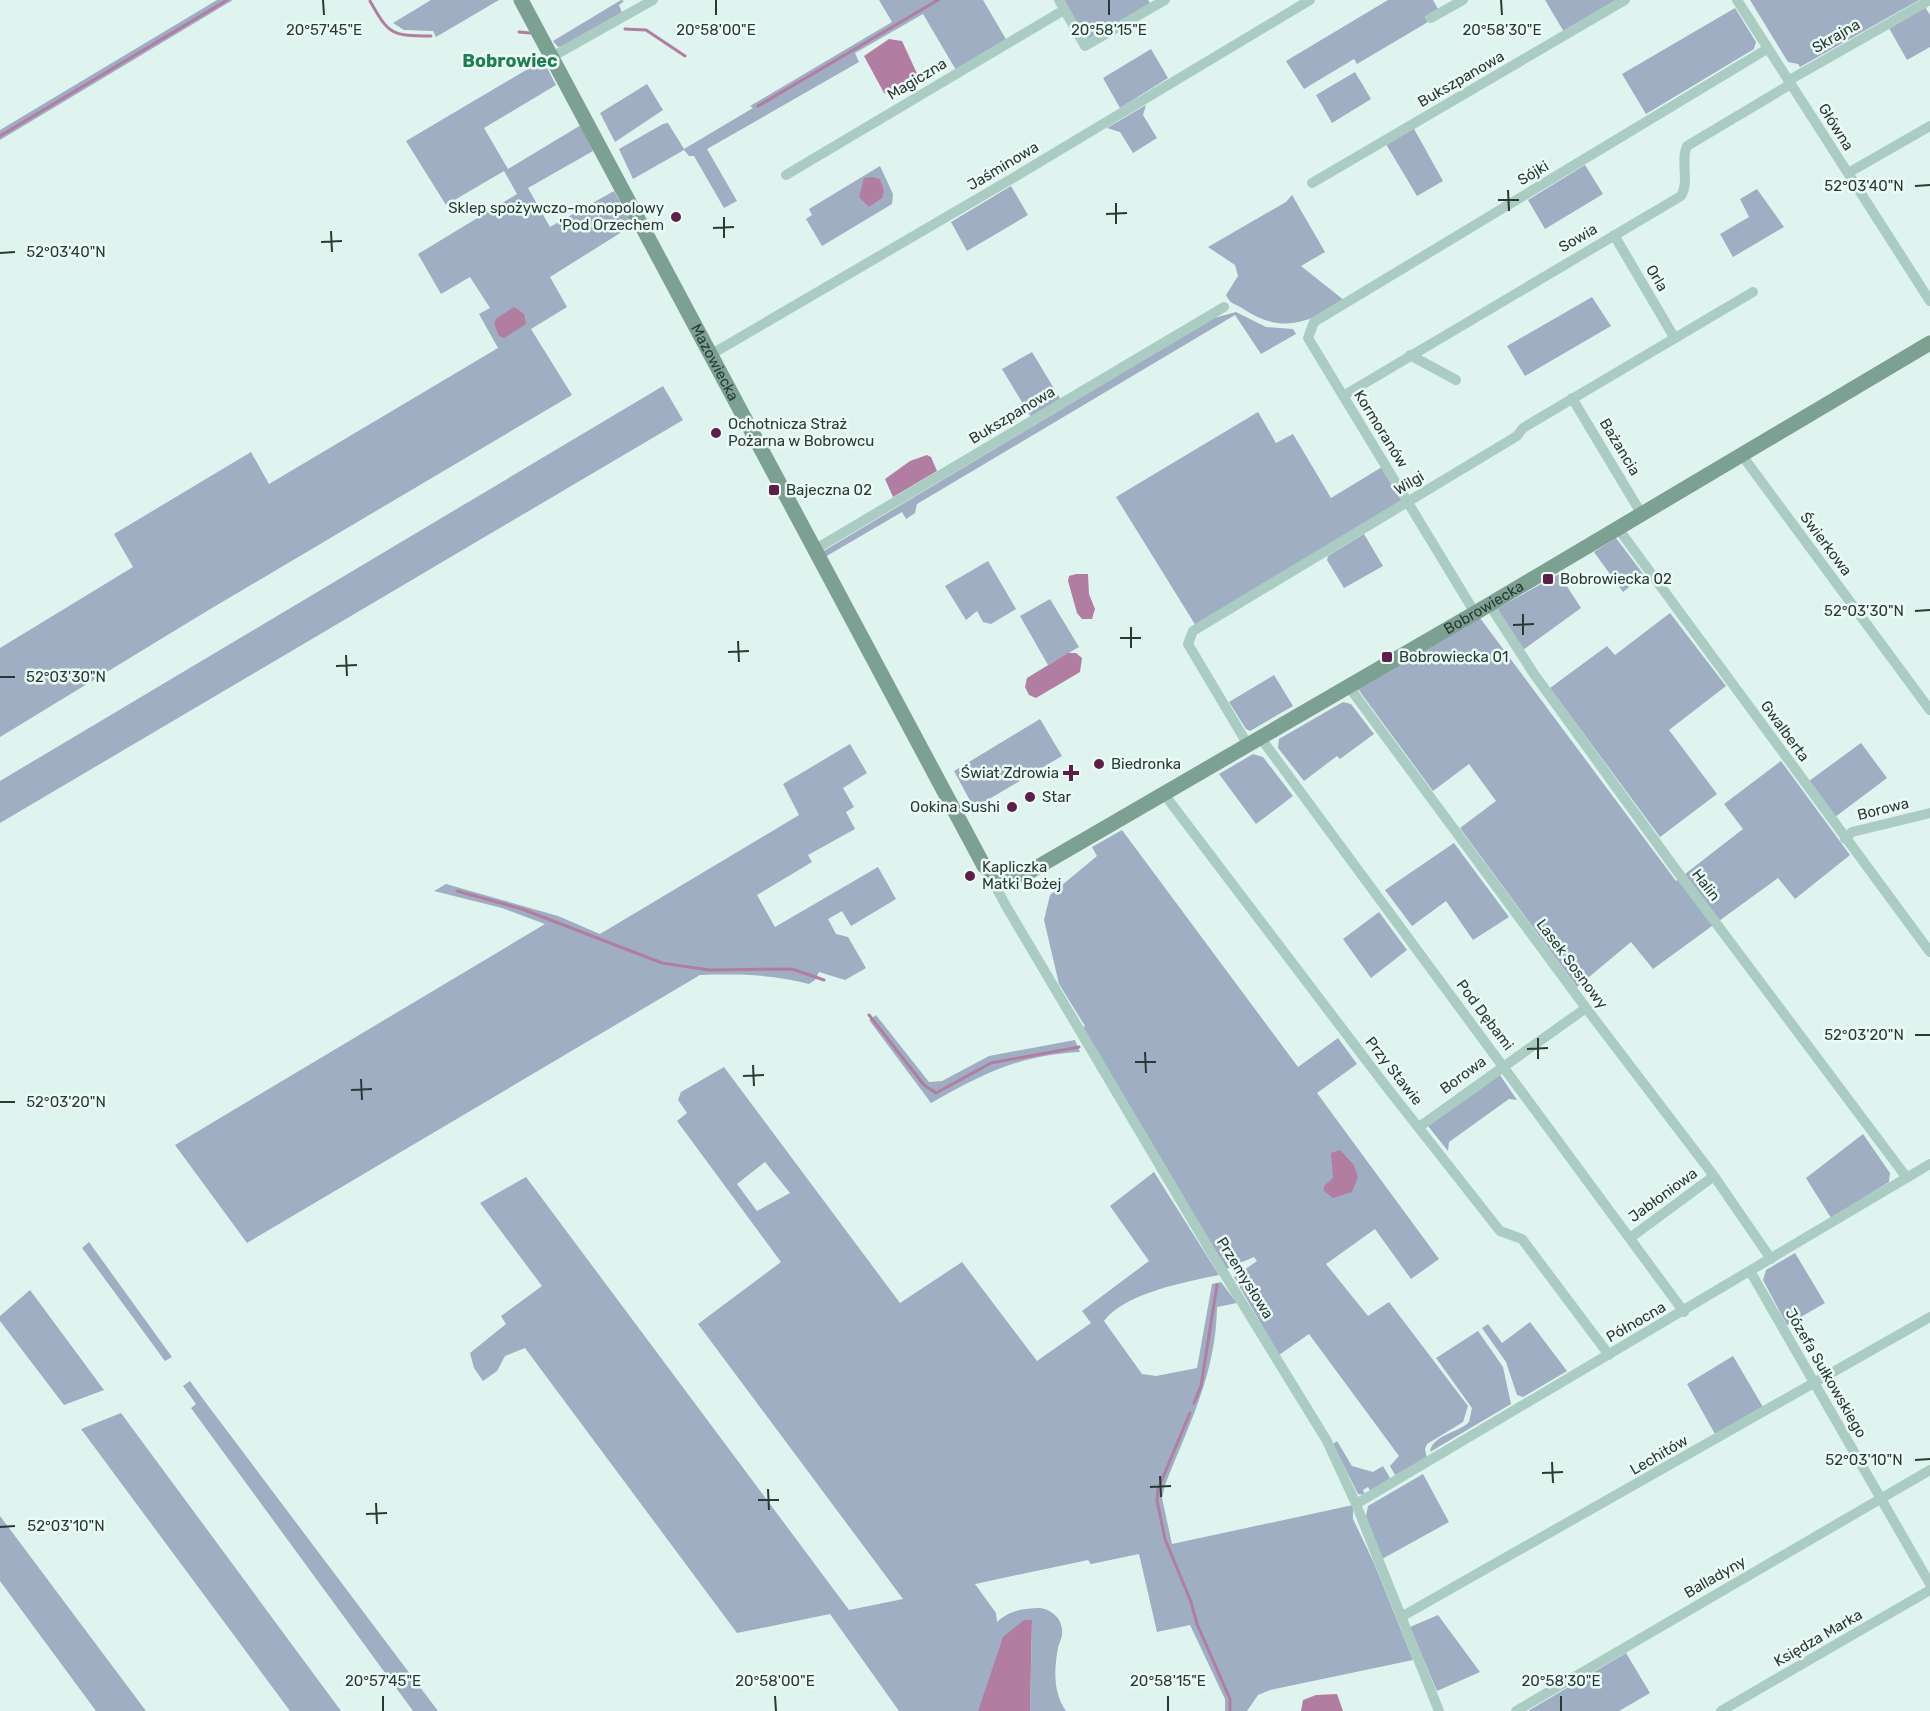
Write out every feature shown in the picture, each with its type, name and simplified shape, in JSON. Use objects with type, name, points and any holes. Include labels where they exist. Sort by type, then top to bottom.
[{"type":"street","name":"Mazowiecka","points":[[521,0],[984,866],[1000,876]]},
{"type":"street","points":[[550,58],[653,0]]},
{"type":"street","points":[[1061,5],[1082,45],[1088,45],[1165,0]]},
{"type":"street","name":"Jaśminowa","points":[[710,355],[1013,178],[1310,0]]},
{"type":"street","points":[[1431,18],[1463,0]]},
{"type":"street","name":"Bukszpanowa","points":[[1312,183],[1625,0]]},
{"type":"street","name":"Główna","points":[[1737,0],[1930,302]]},
{"type":"street","name":"Skrajna","points":[[1790,83],[1793,78],[1930,0]]},
{"type":"street","name":"Magiczna","points":[[786,175],[1061,5]]},
{"type":"street","name":"Sójki","points":[[1314,322],[1767,49]]},
{"type":"street","name":"Sowia","points":[[1343,396],[1681,196],[1684,188],[1684,152],[1687,146],[1790,83]]},
{"type":"street","points":[[1848,173],[1930,126]]},
{"type":"street","name":"Orla","points":[[1614,235],[1674,337]]},
{"type":"street","points":[[1920,285],[1930,278]]},
{"type":"street","name":"Wilgi","points":[[1254,741],[1188,644],[1188,637],[1193,631],[1517,436],[1522,428],[1753,292]]},
{"type":"street","name":"Bukszpanowa","points":[[814,550],[1224,307]]},
{"type":"street","name":"Kormoranów","points":[[1314,322],[1309,330],[1308,338],[1475,613]]},
{"type":"street","name":"Bobrowiecka","points":[[1000,876],[1018,876],[1029,872],[1349,687],[1930,343]]},
{"type":"street","points":[[1410,355],[1456,380]]},
{"type":"street","name":"Bażancia","points":[[1572,398],[1641,513]]},
{"type":"street","name":"Świerkowa","points":[[1740,454],[1930,710]]},
{"type":"street","name":"Gwalberta","points":[[1617,527],[1930,952]]},
{"type":"street","name":"Halin","points":[[1489,604],[1534,674],[1667,857],[1907,1178]]},
{"type":"street","name":"Lasek Sosnowy","points":[[1349,687],[1586,1008],[1714,1176],[1771,1259]]},
{"type":"street","name":"Pod Dębami","points":[[1254,741],[1503,1065],[1684,1312]]},
{"type":"street","name":"Przy Stawie","points":[[1164,794],[1500,1231],[1522,1239],[1609,1355]]},
{"type":"street","name":"Borowa","points":[[1845,839],[1852,832],[1930,813]]},
{"type":"street","name":"Przemysłowa","points":[[1000,876],[998,891],[1006,906],[1211,1252],[1327,1441],[1356,1503],[1439,1711]]},
{"type":"street","name":"Borowa","points":[[1419,1127],[1586,1008]]},
{"type":"street","name":"Północna","points":[[1356,1503],[1684,1312],[1930,1164]]},
{"type":"street","name":"Jabłoniowa","points":[[1630,1238],[1714,1176]]},
{"type":"street","name":"Józefa Sułkowskiego","points":[[1750,1271],[1930,1584]]},
{"type":"street","name":"Lechitów","points":[[1401,1617],[1930,1317]]},
{"type":"street","name":"Balladyny","points":[[1516,1711],[1930,1470]]},
{"type":"street","name":"Księdza Marka","points":[[1721,1711],[1930,1590]]},
{"type":"shaded area","points":[[217,0],[233,0],[0,140],[0,130]]},
{"type":"shaded area","points":[[431,0],[499,0],[436,37],[433,31],[404,30],[393,23]]},
{"type":"shaded area","points":[[621,0],[624,1],[619,5],[622,13],[565,46],[558,47],[553,41]]},
{"type":"shaded area","points":[[879,0],[983,0],[1007,41],[956,70],[923,14],[855,53],[859,62],[707,149],[737,201],[724,208],[694,156],[689,156],[684,150],[633,179],[619,149],[668,123],[684,149],[753,108],[750,106],[892,22]]},
{"type":"shaded area","points":[[1062,0],[1148,0],[1151,5],[1087,39]]},
{"type":"shaded area","points":[[1388,0],[1433,0],[1438,9],[1425,17],[1428,22],[1357,64],[1354,59],[1304,89],[1286,61]]},
{"type":"shaded area","points":[[1545,0],[1619,0],[1564,32]]},
{"type":"shaded area","points":[[1750,0],[1919,0],[1800,67],[1798,64],[1788,62]]},
{"type":"shaded area","points":[[1925,7],[1930,15],[1930,47],[1907,60],[1889,28]]},
{"type":"shaded area","points":[[1735,8],[1756,42],[1754,49],[1646,114],[1622,74]]},
{"type":"shaded area","points":[[889,39],[902,41],[920,80],[895,96],[884,93],[864,56]]},
{"type":"shaded area","points":[[1151,49],[1168,78],[1120,108],[1103,78]]},
{"type":"shaded area","points":[[543,60],[556,85],[484,128],[508,169],[581,125],[593,151],[528,188],[550,227],[614,191],[633,225],[550,277],[567,307],[531,329],[572,395],[207,611],[0,737],[0,648],[133,567],[114,534],[251,452],[269,484],[498,348],[479,314],[490,308],[470,277],[441,294],[418,254],[517,194],[504,171],[446,205],[406,141]]},
{"type":"shaded area","points":[[1355,72],[1371,99],[1332,123],[1316,95]]},
{"type":"shaded area","points":[[647,84],[663,110],[615,142],[600,113]]},
{"type":"shaded area","points":[[1146,105],[1143,115],[1157,138],[1133,153],[1120,132],[1107,128]]},
{"type":"shaded area","points":[[1413,127],[1443,181],[1417,196],[1386,144]]},
{"type":"shaded area","points":[[1585,165],[1603,194],[1545,229],[1528,200]]},
{"type":"shaded area","points":[[880,166],[893,194],[892,204],[822,246],[806,219],[812,215],[809,209]]},
{"type":"shaded area","points":[[864,178],[880,179],[884,191],[882,198],[869,207],[859,197]]},
{"type":"shaded area","points":[[1011,186],[1028,215],[967,251],[951,222]]},
{"type":"shaded area","points":[[1757,189],[1784,227],[1733,257],[1720,234],[1749,217],[1740,199]]},
{"type":"shaded area","points":[[1292,195],[1325,252],[1301,266],[1345,301],[1306,320],[1282,323],[1256,316],[1229,301],[1226,295],[1238,276],[1235,265],[1208,247],[1286,202]]},
{"type":"shaded area","points":[[1592,297],[1611,326],[1525,376],[1507,346]]},
{"type":"shaded area","points":[[514,307],[524,314],[526,324],[504,338],[499,336],[494,323],[497,318]]},
{"type":"shaded area","points":[[1236,312],[1266,327],[1293,329],[1296,334],[1261,354],[1235,315],[917,504],[915,513],[906,519],[902,512],[825,557],[822,552],[1214,318]]},
{"type":"shaded area","points":[[1032,352],[1061,400],[1031,417],[1002,369]]},
{"type":"shaded area","points":[[663,386],[683,420],[0,823],[0,781]]},
{"type":"shaded area","points":[[1258,412],[1276,443],[1293,434],[1331,498],[1382,467],[1404,502],[1196,626],[1116,497]]},
{"type":"shaded area","points":[[927,455],[931,457],[937,471],[893,497],[885,479],[910,461]]},
{"type":"shaded area","points":[[1364,534],[1383,566],[1344,588],[1327,560],[1328,556]]},
{"type":"shaded area","points":[[1616,538],[1644,575],[1623,592],[1594,552]]},
{"type":"shaded area","points":[[988,561],[1016,609],[991,624],[983,622],[977,611],[966,620],[945,586]]},
{"type":"shaded area","points":[[1088,574],[1089,594],[1095,609],[1092,619],[1082,619],[1077,613],[1068,581],[1069,576]]},
{"type":"shaded area","points":[[1559,574],[1581,608],[1523,650],[1502,621],[1498,608]]},
{"type":"shaded area","points":[[1050,599],[1079,647],[1048,665],[1020,616]]},
{"type":"shaded area","points":[[1670,613],[1726,686],[1669,730],[1717,794],[1660,837],[1550,688],[1607,646],[1615,655]]},
{"type":"shaded area","points":[[1480,618],[1676,881],[1743,829],[1724,804],[1781,761],[1850,855],[1795,899],[1778,878],[1653,969],[1631,942],[1577,987],[1460,828],[1496,801],[1469,764],[1433,791],[1358,689]]},
{"type":"shaded area","points":[[1068,653],[1076,653],[1082,658],[1080,672],[1036,698],[1029,695],[1025,687],[1027,678]]},
{"type":"shaded area","points":[[1274,675],[1293,706],[1250,731],[1246,729],[1229,702]]},
{"type":"shaded area","points":[[1343,702],[1351,704],[1374,734],[1340,759],[1337,756],[1304,781],[1278,748],[1279,739]]},
{"type":"shaded area","points":[[1040,719],[1062,756],[974,808],[954,771]]},
{"type":"shaded area","points":[[1861,743],[1887,778],[1835,817],[1809,781]]},
{"type":"shaded area","points":[[850,744],[867,773],[843,788],[854,807],[846,812],[855,829],[808,855],[812,862],[757,895],[775,927],[878,867],[896,899],[851,926],[842,911],[828,919],[836,934],[848,937],[866,968],[845,980],[819,972],[815,980],[809,984],[768,976],[700,975],[247,1243],[175,1145],[545,924],[502,908],[434,891],[446,884],[558,916],[600,934],[799,815],[783,784]]},
{"type":"shaded area","points":[[1253,754],[1263,757],[1293,796],[1256,824],[1219,774]]},
{"type":"shaded area","points":[[1122,830],[1298,1067],[1338,1038],[1357,1064],[1317,1093],[1439,1259],[1411,1279],[1375,1229],[1326,1264],[1368,1316],[1389,1302],[1468,1406],[1463,1422],[1427,1444],[1425,1449],[1427,1459],[1395,1475],[1390,1466],[1399,1456],[1309,1334],[1279,1355],[1234,1277],[1257,1261],[1254,1257],[1226,1269],[1081,1028],[1085,1026],[1059,984],[1044,920],[1050,895],[1097,856],[1092,847]]},
{"type":"shaded area","points":[[1454,843],[1509,917],[1473,940],[1446,901],[1412,926],[1385,890]]},
{"type":"shaded area","points":[[1379,912],[1407,950],[1371,978],[1343,939]]},
{"type":"shaded area","points":[[876,1015],[929,1082],[942,1081],[989,1056],[1075,1040],[1080,1052],[1038,1057],[1002,1068],[931,1103],[869,1020]]},
{"type":"shaded area","points":[[724,1067],[900,1303],[962,1262],[1037,1361],[1091,1323],[1082,1311],[1149,1261],[1110,1206],[1154,1172],[1219,1275],[1173,1285],[1141,1296],[1114,1311],[1104,1321],[1142,1374],[1156,1376],[1197,1368],[1212,1284],[1221,1282],[1237,1303],[1217,1307],[1212,1354],[1200,1398],[1165,1485],[1162,1498],[1172,1544],[1353,1505],[1353,1519],[1374,1563],[1413,1660],[1270,1690],[1258,1695],[1247,1711],[1225,1711],[1225,1699],[1190,1625],[1157,1632],[1139,1554],[1091,1564],[1088,1560],[975,1584],[996,1613],[997,1622],[1015,1611],[1041,1608],[1055,1615],[1061,1623],[1062,1638],[1058,1648],[1055,1672],[1059,1697],[1066,1711],[1030,1711],[1032,1621],[978,1711],[899,1711],[830,1614],[737,1633],[525,1348],[505,1356],[497,1371],[483,1381],[474,1368],[470,1353],[506,1324],[501,1316],[542,1286],[480,1203],[526,1177],[849,1610],[903,1599],[698,1324],[781,1262],[677,1121],[687,1113],[678,1100],[681,1092]],"holes":[[[765,1162],[790,1193],[757,1211],[737,1184]]]},
{"type":"shaded area","points":[[1500,1075],[1517,1100],[1509,1099],[1449,1142],[1448,1151],[1428,1126]]},
{"type":"shaded area","points":[[1863,1134],[1890,1173],[1889,1182],[1831,1218],[1806,1178]]},
{"type":"shaded area","points":[[1340,1150],[1354,1165],[1358,1177],[1352,1192],[1333,1198],[1324,1191],[1324,1186],[1333,1178],[1331,1153]]},
{"type":"shaded area","points":[[89,1242],[172,1357],[165,1361],[82,1248]]},
{"type":"shaded area","points":[[1795,1253],[1825,1303],[1787,1325],[1763,1280],[1766,1270]]},
{"type":"shaded area","points":[[30,1290],[104,1390],[64,1405],[0,1321],[0,1316]]},
{"type":"shaded area","points":[[1530,1322],[1567,1371],[1523,1397],[1517,1395],[1506,1362],[1482,1328],[1488,1324],[1502,1343]]},
{"type":"shaded area","points":[[1478,1331],[1503,1367],[1511,1404],[1430,1452],[1432,1446],[1440,1438],[1469,1422],[1472,1408],[1436,1358]]},
{"type":"shaded area","points":[[1733,1356],[1763,1407],[1715,1434],[1687,1384]]},
{"type":"shaded area","points":[[190,1381],[438,1711],[413,1711],[191,1408],[196,1404],[183,1386]]},
{"type":"shaded area","points":[[121,1413],[341,1711],[290,1711],[81,1429]]},
{"type":"shaded area","points":[[1337,1441],[1352,1466],[1373,1472],[1383,1466],[1390,1478],[1371,1492],[1368,1487],[1363,1490],[1365,1495],[1358,1494],[1333,1444]]},
{"type":"shaded area","points":[[1423,1474],[1449,1522],[1382,1559],[1366,1516],[1368,1506]]},
{"type":"shaded area","points":[[0,1516],[146,1711],[96,1711],[0,1581]]},
{"type":"shaded area","points":[[1438,1615],[1480,1672],[1437,1691],[1410,1627]]},
{"type":"shaded area","points":[[1024,1620],[1032,1620],[1030,1711],[978,1711],[1003,1637]]},
{"type":"shaded area","points":[[1626,1653],[1650,1693],[1619,1711],[1528,1711]]},
{"type":"shaded area","points":[[1337,1694],[1343,1711],[1301,1711],[1303,1700],[1316,1695]]},
{"type":"waterway","points":[[0,136],[227,0]]},
{"type":"waterway","points":[[758,106],[938,0]]},
{"type":"waterway","points":[[370,1],[382,21],[393,31],[400,34],[431,36]]},
{"type":"waterway","points":[[625,29],[646,30],[685,56]]},
{"type":"waterway","points":[[519,32],[530,33]]},
{"type":"waterway","points":[[457,891],[522,909],[662,963],[709,970],[792,969],[824,980]]},
{"type":"waterway","points":[[869,1015],[924,1085],[936,1093],[991,1063],[1079,1047]]},
{"type":"waterway","points":[[1194,1403],[1201,1386],[1217,1285]]},
{"type":"waterway","points":[[1190,1413],[1158,1489],[1157,1501],[1165,1539],[1191,1602],[1197,1624],[1230,1699],[1230,1711]]},
{"type":"place","name":"Sklep spożywczo-monopolowy 'Pod Orzechem","points":[[676,217]]},
{"type":"place","name":"Ochotnicza Straż Pożarna w Bobrowcu","points":[[716,433]]},
{"type":"place","name":"Bajeczna 02","points":[[774,490]]},
{"type":"place","name":"Bobrowiecka 02","points":[[1548,579]]},
{"type":"place","name":"Bobrowiecka 01","points":[[1387,657]]},
{"type":"place","name":"Biedronka","points":[[1099,764]]},
{"type":"place","name":"Świat Zdrowia","points":[[1071,773]]},
{"type":"place","name":"Star","points":[[1030,797]]},
{"type":"place","name":"Ookina Sushi","points":[[1012,807]]},
{"type":"place","name":"Kapliczka Matki Bożej","points":[[970,876]]},
{"type":"district","name":"Bobrowiec","points":[[510,61]]}]
